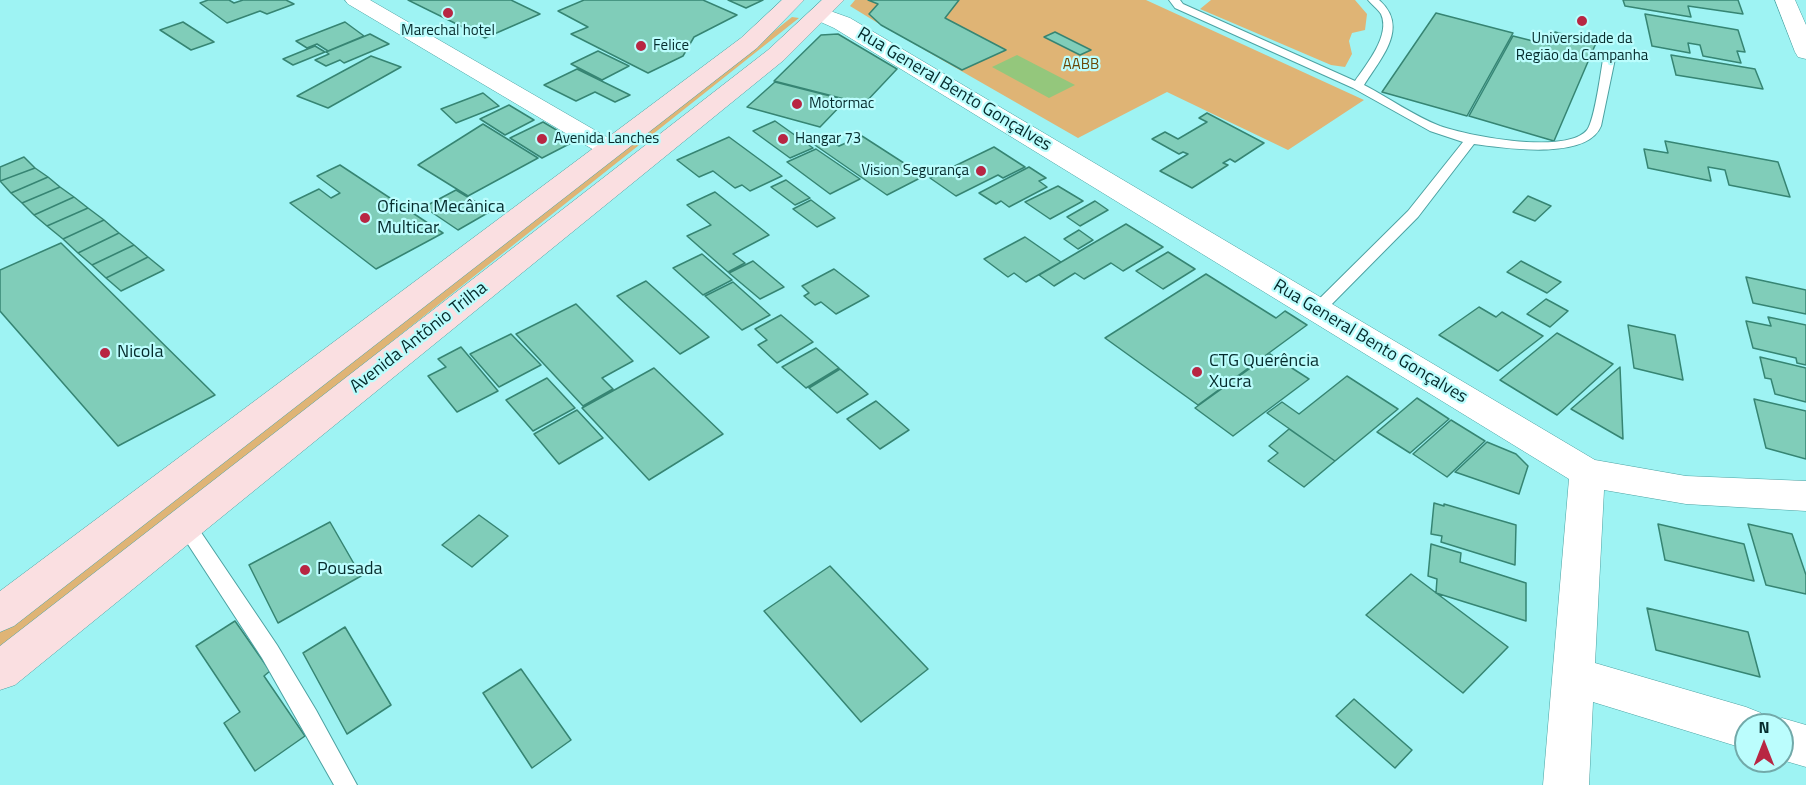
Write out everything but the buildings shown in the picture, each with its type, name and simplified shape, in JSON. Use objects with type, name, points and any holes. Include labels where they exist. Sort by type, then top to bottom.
[{"type":"main road","name":"Avenida Antônio Trilha","points":[[0,614],[748,43],[794,0]]},
{"type":"main road","name":"Avenida Antônio Trilha","points":[[0,671],[776,55],[828,7]]},
{"type":"street","points":[[355,0],[608,148]]},
{"type":"street","points":[[1785,0],[1806,52]]},
{"type":"street","name":"Rua General Bento Gonçalves","points":[[828,7],[843,23],[1587,473]]},
{"type":"street","points":[[1566,785],[1587,473],[1686,490],[1806,496]]},
{"type":"street","points":[[1572,676],[1734,724]]},
{"type":"lane","points":[[1174,0],[1179,6],[1357,86],[1434,128],[1471,140],[1530,145],[1559,145],[1583,140],[1594,130],[1610,54]]},
{"type":"lane","points":[[1357,86],[1379,52],[1389,26],[1386,14],[1373,0]]},
{"type":"lane","points":[[1317,310],[1413,214],[1471,140]]},
{"type":"lane","points":[[185,524],[242,606],[317,730],[346,785]]},
{"type":"green space","name":"AABB","points":[[855,0],[1146,0],[1364,100],[1288,150],[1167,92],[1078,138],[850,6]]},
{"type":"green space","points":[[1211,0],[1355,0],[1367,14],[1365,30],[1352,33],[1349,41],[1352,54],[1345,67],[1331,65],[1200,9]]},
{"type":"green space","points":[[792,17],[799,18],[317,401],[0,648],[0,632],[674,111]]},
{"type":"shaded area","points":[[1017,55],[1075,85],[1049,98],[992,67]]},
{"type":"place","name":"Marechal hotel","points":[[448,13]]},
{"type":"place","name":"Universidade da Região da Campanha","points":[[1582,21]]},
{"type":"place","name":"Felice","points":[[641,46]]},
{"type":"place","name":"Motormac","points":[[797,104]]},
{"type":"place","name":"Avenida Lanches","points":[[542,139]]},
{"type":"place","name":"Hangar 73","points":[[783,139]]},
{"type":"place","name":"Vision Segurança","points":[[981,171]]},
{"type":"place","name":"Oficina Mecânica Multicar","points":[[365,218]]},
{"type":"place","name":"Nicola","points":[[105,353]]},
{"type":"place","name":"CTG Querência Xucra","points":[[1197,372]]},
{"type":"place","name":"Pousada","points":[[305,570]]}]
